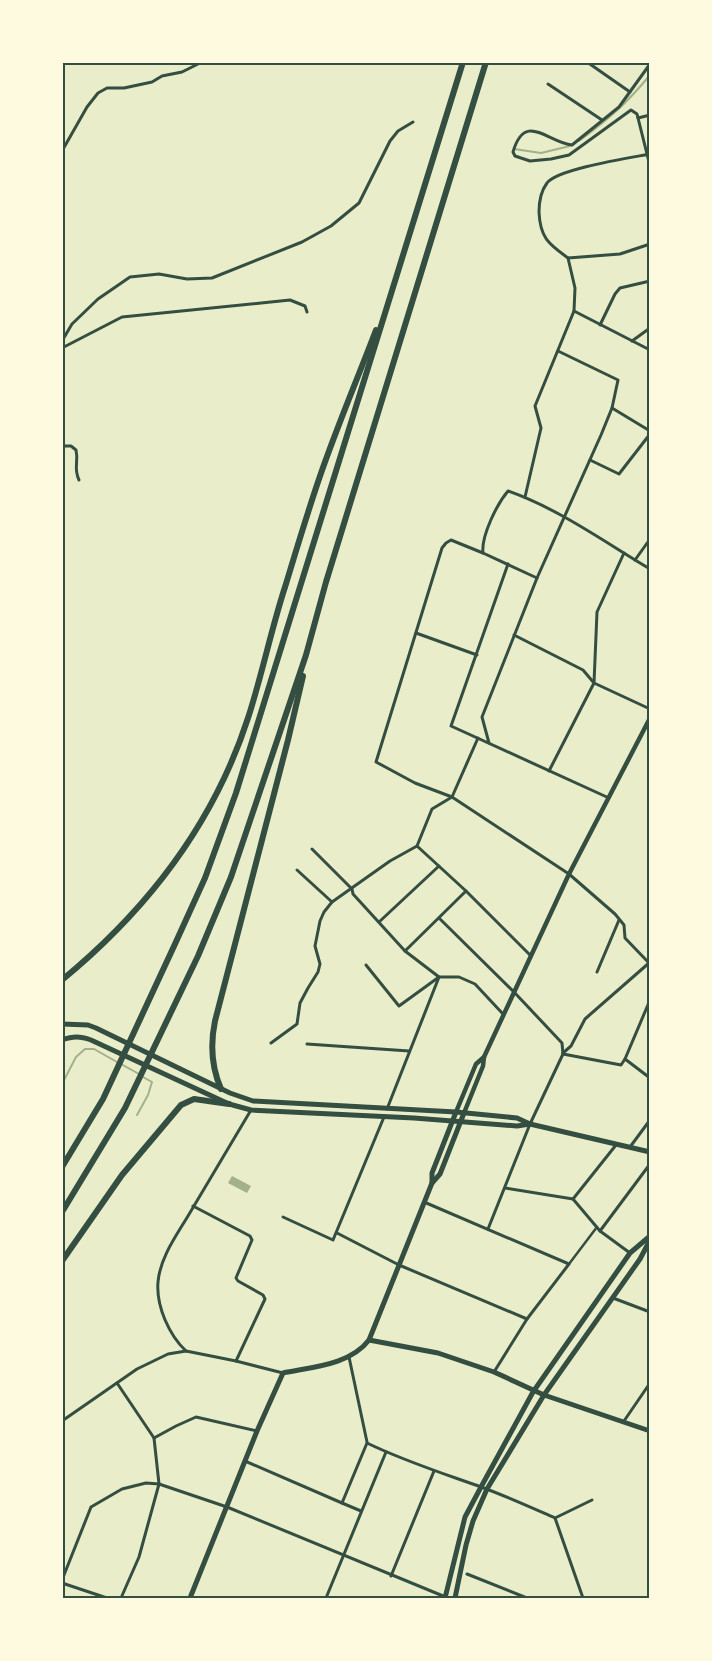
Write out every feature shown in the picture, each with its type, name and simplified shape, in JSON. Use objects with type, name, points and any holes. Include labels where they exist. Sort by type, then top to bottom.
[{"type":"highway","points":[[62,1167],[103,1099],[205,878],[236,792],[463,62]]},
{"type":"highway","points":[[62,1212],[125,1108],[198,956],[231,877],[306,655],[326,582],[486,62]]},
{"type":"highway","points":[[62,980],[79,966],[141,905],[183,852],[213,804],[236,753],[249,718],[284,590],[319,478],[398,273]]},
{"type":"highway","points":[[221,1089],[216,1077],[211,1052],[214,1021],[298,704],[306,655]]},
{"type":"highway","points":[[62,1261],[122,1174],[181,1105],[194,1099],[229,1104]]},
{"type":"main road","points":[[62,1024],[88,1025],[96,1028],[221,1089],[253,1101],[456,1112],[517,1118],[530,1124],[650,1152]]},
{"type":"main road","points":[[62,1040],[74,1037],[91,1040],[229,1104],[251,1110],[517,1126],[530,1124]]},
{"type":"main road","points":[[432,1183],[432,1173],[456,1112]]},
{"type":"main road","points":[[190,1598],[257,1430],[283,1373],[349,1357],[361,1349],[369,1340],[424,1202],[432,1183],[440,1174],[464,1113]]},
{"type":"main road","points":[[446,1598],[465,1517],[480,1487],[534,1392],[630,1253],[650,1236]]},
{"type":"main road","points":[[455,1598],[473,1521],[487,1489],[544,1395],[640,1259],[650,1240]]},
{"type":"main road","points":[[369,1340],[438,1353],[494,1372],[534,1392],[650,1431]]},
{"type":"street","points":[[62,151],[87,107],[98,93],[107,88],[124,88],[152,82],[162,76],[182,72],[202,62]]},
{"type":"street","points":[[587,62],[630,92]]},
{"type":"street","points":[[650,64],[619,107],[572,145],[564,144],[535,130],[526,131],[513,152],[515,156],[530,161],[569,155],[631,110],[637,114],[650,166]]},
{"type":"street","points":[[548,84],[602,120]]},
{"type":"street","points":[[638,118],[650,115]]},
{"type":"street","points":[[62,341],[72,324],[98,299],[130,278],[159,274],[187,279],[212,278],[302,242],[330,226],[359,203],[390,141],[398,130],[413,122]]},
{"type":"street","points":[[525,497],[540,428],[535,406],[574,311],[575,288],[568,258],[548,243],[540,221],[541,194],[547,182],[563,172],[648,154]]},
{"type":"street","points":[[568,258],[620,254],[650,244]]},
{"type":"street","points":[[600,325],[615,294],[620,288],[650,281]]},
{"type":"street","points":[[62,348],[122,316],[290,300],[305,306],[307,312]]},
{"type":"street","points":[[574,311],[650,350]]},
{"type":"street","points":[[632,341],[650,328]]},
{"type":"street","points":[[489,743],[482,717],[537,578],[566,517],[612,408],[618,380],[558,351]]},
{"type":"street","points":[[590,460],[619,474],[650,433],[612,408]]},
{"type":"street","points":[[62,446],[71,446],[76,450],[78,457],[75,472],[79,480]]},
{"type":"street","points":[[483,553],[482,544],[500,500],[508,491],[566,517],[650,569]]},
{"type":"street","points":[[635,560],[650,539]]},
{"type":"street","points":[[488,1229],[530,1124],[563,1054],[571,1046],[585,1019],[649,963],[625,938],[624,925],[620,919],[569,874],[452,797],[415,782],[376,762],[442,548],[446,543],[451,540],[537,578]]},
{"type":"street","points":[[549,771],[594,683],[597,612],[624,553]]},
{"type":"street","points":[[508,564],[451,726],[609,798]]},
{"type":"street","points":[[416,633],[477,655]]},
{"type":"street","points":[[514,636],[583,670],[594,683],[650,710]]},
{"type":"street","points":[[464,1113],[483,1066],[484,1057],[530,956],[569,874],[648,726],[650,718]]},
{"type":"street","points":[[271,1043],[297,1024],[300,1004],[318,972],[320,964],[315,946],[320,920],[324,912],[332,902],[390,861],[417,846],[432,809],[452,797],[478,738]]},
{"type":"street","points":[[417,846],[466,891],[530,956]]},
{"type":"street","points":[[312,849],[352,889],[353,894],[405,950],[440,977],[459,978],[476,984],[503,1014]]},
{"type":"street","points":[[379,922],[439,866]]},
{"type":"street","points":[[297,870],[332,902]]},
{"type":"street","points":[[405,950],[440,919],[466,891]]},
{"type":"street","points":[[440,919],[514,992],[562,1043],[563,1054]]},
{"type":"street","points":[[597,972],[620,919]]},
{"type":"street","points":[[366,965],[400,1006],[440,977]]},
{"type":"street","points":[[387,1109],[440,977]]},
{"type":"street","points":[[563,1054],[621,1065],[625,1060],[650,1000]]},
{"type":"street","points":[[645,1009],[650,1012]]},
{"type":"street","points":[[307,1044],[409,1051]]},
{"type":"street","points":[[456,1112],[476,1064],[484,1057]]},
{"type":"street","points":[[625,1060],[650,1078]]},
{"type":"street","points":[[186,1351],[177,1342],[163,1316],[158,1281],[168,1250],[251,1110]]},
{"type":"street","points":[[282,1217],[333,1240],[384,1117]]},
{"type":"street","points":[[630,1148],[650,1120]]},
{"type":"street","points":[[573,1199],[616,1144]]},
{"type":"street","points":[[600,1231],[650,1164]]},
{"type":"street","points":[[505,1188],[573,1199],[600,1231],[630,1253]]},
{"type":"street","points":[[424,1202],[569,1264]]},
{"type":"street","points":[[193,1206],[251,1237],[252,1244],[236,1278],[263,1295],[265,1299],[236,1361]]},
{"type":"street","points":[[494,1372],[527,1319],[597,1227]]},
{"type":"street","points":[[337,1233],[399,1265],[527,1319]]},
{"type":"street","points":[[611,1298],[650,1312]]},
{"type":"street","points":[[62,1421],[137,1369],[168,1354],[186,1351],[283,1373]]},
{"type":"street","points":[[342,1503],[367,1443],[349,1357]]},
{"type":"street","points":[[117,1383],[154,1438],[159,1484],[139,1557],[121,1598]]},
{"type":"street","points":[[624,1421],[650,1383]]},
{"type":"street","points":[[154,1438],[196,1417],[257,1430]]},
{"type":"street","points":[[367,1443],[434,1471],[487,1489],[555,1518],[583,1598]]},
{"type":"street","points":[[326,1598],[386,1452]]},
{"type":"street","points":[[245,1461],[361,1511]]},
{"type":"street","points":[[391,1576],[434,1471]]},
{"type":"street","points":[[107,1598],[62,1582],[91,1507],[122,1489],[146,1483],[159,1484],[227,1507],[446,1598]]},
{"type":"street","points":[[555,1518],[592,1500]]},
{"type":"street","points":[[467,1574],[528,1598]]},
{"type":"shaded area","points":[[232,1176],[251,1186],[247,1193],[228,1183]]},
{"type":"waterway","points":[[579,141],[617,111],[650,75]]},
{"type":"waterway","points":[[514,149],[541,153],[570,146]]},
{"type":"waterway","points":[[62,1084],[76,1057],[85,1049],[94,1049],[117,1062]]},
{"type":"waterway","points":[[121,1064],[139,1074]]},
{"type":"waterway","points":[[137,1115],[148,1095],[152,1082],[143,1077]]}]
